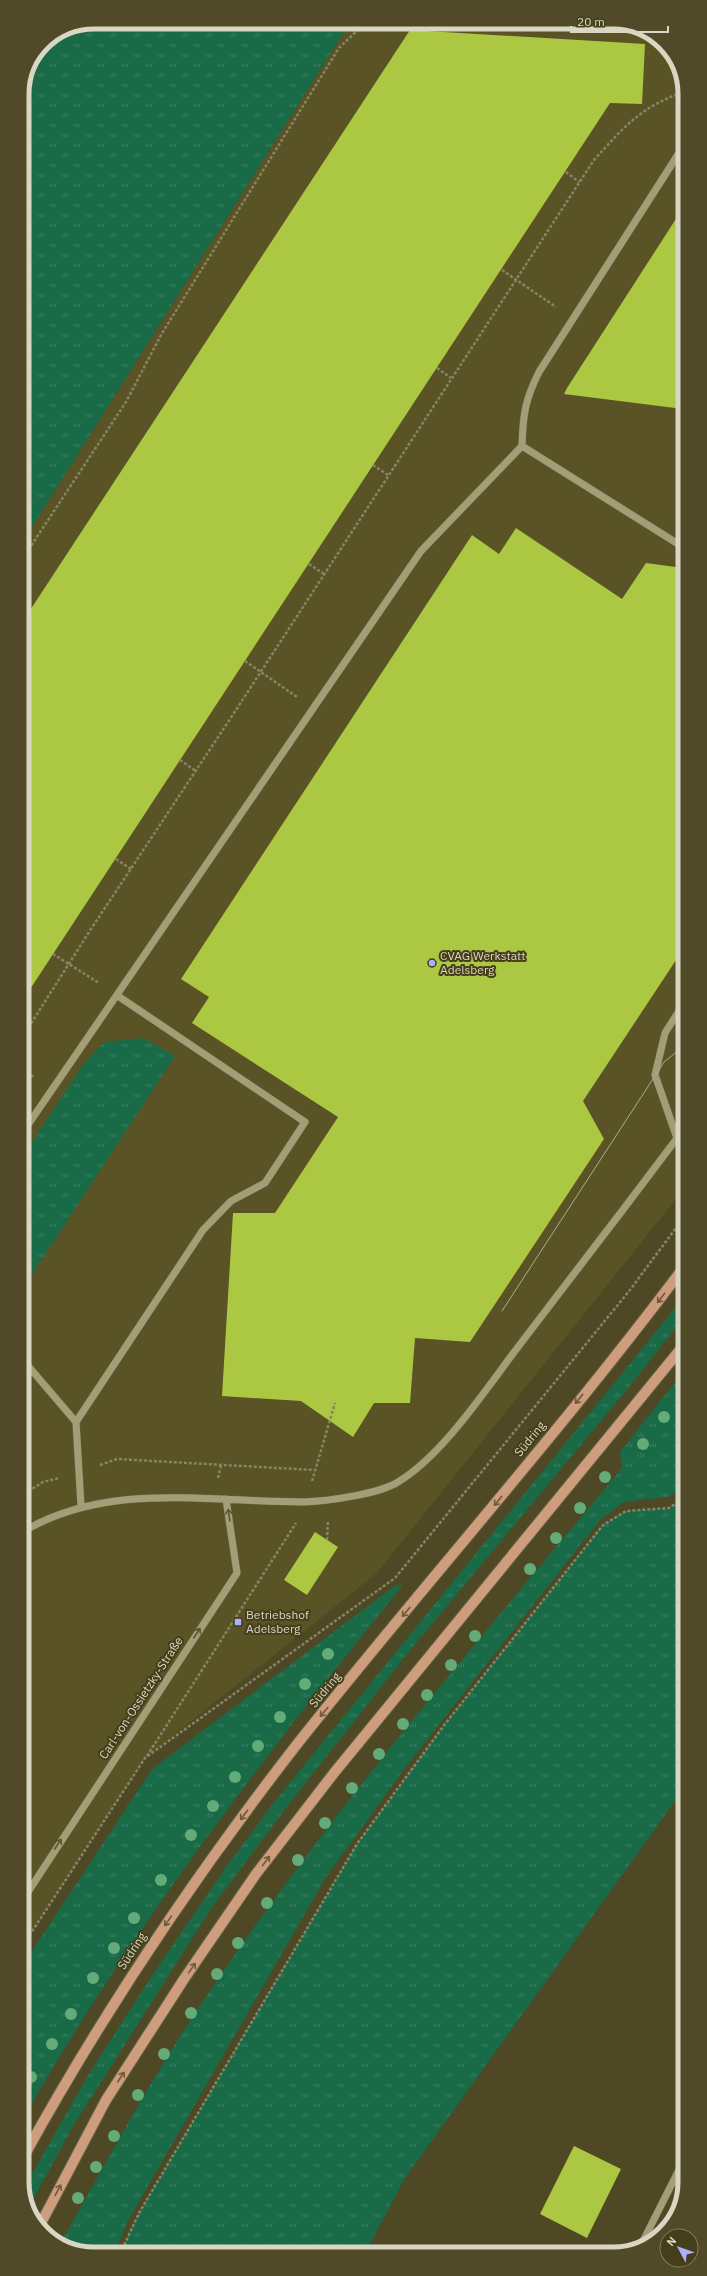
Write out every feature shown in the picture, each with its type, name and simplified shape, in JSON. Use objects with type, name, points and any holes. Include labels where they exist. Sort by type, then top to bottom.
[{"type":"main road","name":"Südring","points":[[29,2147],[65,2082],[146,1951],[219,1849],[298,1743],[481,1522],[678,1274]]},
{"type":"main road","points":[[42,2221],[106,2100],[184,1979],[256,1874],[334,1773],[678,1352]]},
{"type":"street","points":[[29,1123],[118,996],[421,551],[522,446],[523,414],[529,392],[539,372],[572,318],[678,158]]},
{"type":"street","points":[[522,446],[678,544]]},
{"type":"street","points":[[81,1506],[76,1422],[203,1230],[231,1201],[265,1183],[305,1122],[118,996]]},
{"type":"street","points":[[29,1528],[47,1518],[81,1506],[114,1500],[212,1497],[226,1499],[306,1502],[367,1493],[397,1483],[426,1461],[471,1409],[677,1138],[655,1075],[665,1033],[678,1013]]},
{"type":"street","points":[[29,1367],[76,1422]]},
{"type":"street","name":"Carl-von-Ossietzky-Straße","points":[[29,1890],[236,1573],[226,1499]]},
{"type":"street","points":[[644,2239],[678,2172]]},
{"type":"path","points":[[29,548],[126,402],[161,335],[339,48],[359,29]]},
{"type":"path","points":[[29,1027],[594,160],[632,119],[661,100],[678,94]]},
{"type":"path","points":[[566,172],[579,182]]},
{"type":"path","points":[[502,270],[572,318]]},
{"type":"path","points":[[437,368],[451,378]]},
{"type":"path","points":[[373,465],[388,475]]},
{"type":"path","points":[[309,564],[324,574]]},
{"type":"path","points":[[245,661],[314,709]]},
{"type":"path","points":[[180,760],[196,771]]},
{"type":"path","points":[[116,858],[131,869]]},
{"type":"path","points":[[53,954],[118,996]]},
{"type":"path","points":[[29,1936],[145,1758],[395,1578],[630,1290],[678,1225]]},
{"type":"path","points":[[29,1491],[42,1482],[78,1473],[117,1459],[314,1470]]},
{"type":"path","points":[[123,2247],[139,2213],[357,1844],[445,1724],[603,1525],[626,1511],[669,1508],[678,1502]]},
{"type":"shaded area","points":[[346,29],[617,29],[638,34],[656,45],[662,51],[669,61],[676,77],[678,94],[678,1197],[377,1573],[145,1758],[29,1936],[29,531]]},
{"type":"green space","points":[[346,29],[29,531],[29,94],[30,81],[40,58],[48,48],[58,40],[81,30]]},
{"type":"green space","points":[[143,1038],[175,1056],[29,1279],[29,1147],[82,1066],[104,1042]]},
{"type":"green space","points":[[678,1304],[678,1325],[630,1386],[407,1654],[289,1804],[210,1910],[72,2128],[32,2202],[29,2179],[87,2077],[153,1974],[226,1867],[275,1801]]},
{"type":"green space","points":[[678,1379],[678,1492],[667,1497],[624,1502],[600,1520],[408,1764],[326,1877],[129,2219],[117,2247],[81,2246],[63,2239],[163,2063],[229,1963],[281,1889],[448,1676],[622,1468],[620,1452]]},
{"type":"green space","points":[[678,1502],[678,1797],[405,2178],[368,2247],[123,2247],[139,2213],[357,1844],[445,1724],[603,1525],[626,1511],[669,1508]]},
{"type":"green space","points":[[396,1585],[403,1585],[251,1778],[155,1910],[66,2046],[29,2109],[29,1955],[152,1769]]},
{"type":"building","points":[[410,30],[645,44],[642,104],[610,103],[29,991],[29,612]]},
{"type":"building","points":[[678,216],[678,408],[564,394]]},
{"type":"building","name":"CVAG Werkstatt Adelsberg","points":[[516,528],[622,599],[646,563],[678,567],[678,957],[583,1101],[604,1139],[470,1342],[415,1338],[410,1403],[374,1403],[353,1437],[301,1401],[222,1396],[233,1213],[275,1213],[338,1117],[192,1023],[209,997],[181,979],[472,535],[499,554]]},
{"type":"building","points":[[315,1532],[338,1547],[307,1595],[284,1580]]},
{"type":"building","points":[[574,2146],[621,2169],[587,2238],[540,2214]]},
{"type":"tram line","points":[[502,1311],[664,1062],[678,1051]]},
{"type":"place","name":"CVAG Werkstatt Adelsberg","points":[[432,963]]},
{"type":"place","name":"Betriebshof Adelsberg","points":[[238,1622]]}]
